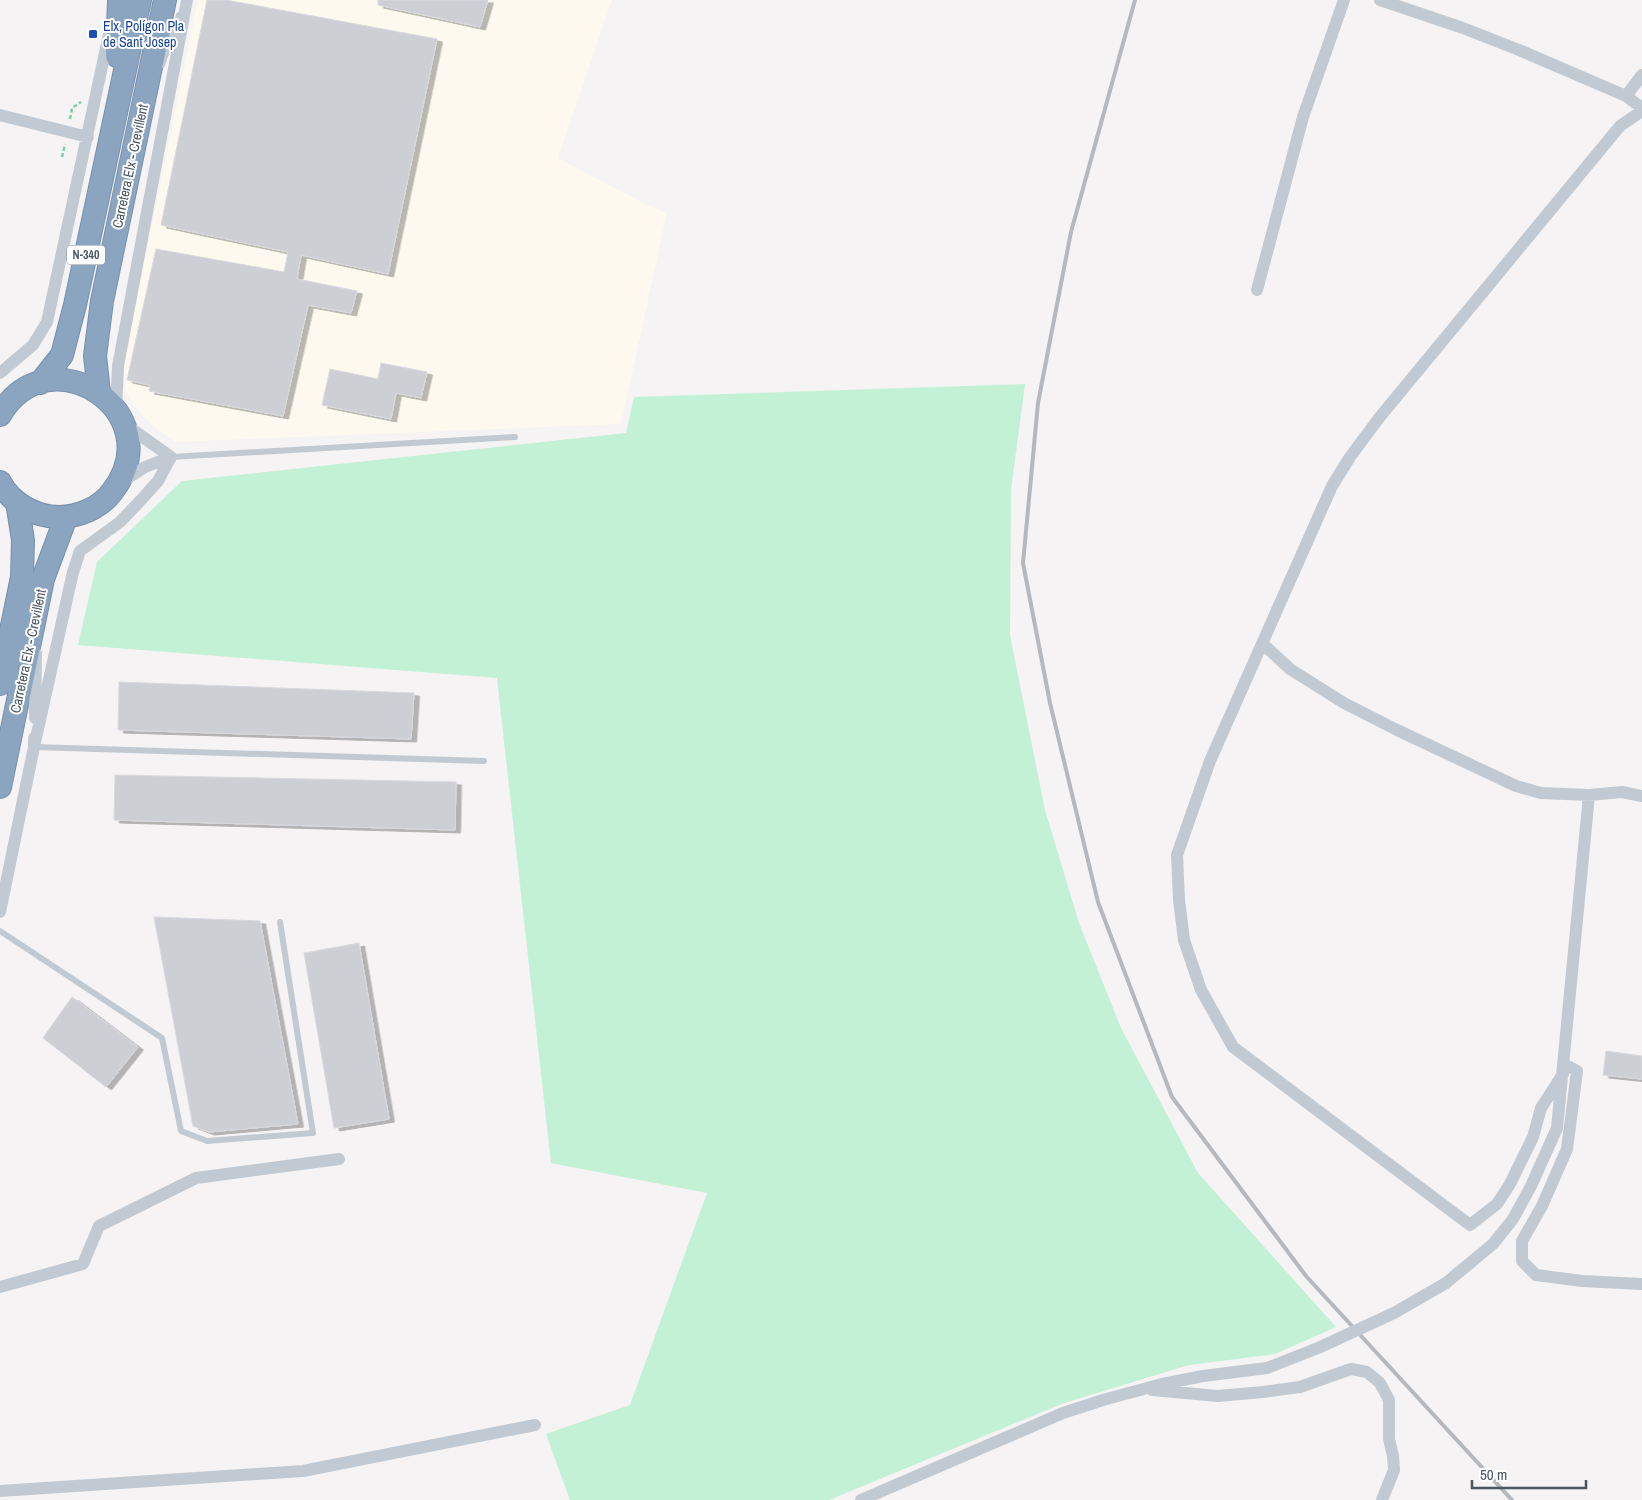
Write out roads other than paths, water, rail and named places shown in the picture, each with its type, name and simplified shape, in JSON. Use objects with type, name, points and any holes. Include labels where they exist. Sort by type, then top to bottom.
[{"type":"highway","points":[[114,120],[118,0]]},
{"type":"highway","name":"Carretera Elx - Crevillent","points":[[40,383],[62,355],[75,305],[140,0]]},
{"type":"highway","name":"Carretera Elx - Crevillent","points":[[99,392],[95,356],[102,301],[165,0]]},
{"type":"highway","name":"N-340","points":[[4,404],[28,388],[40,383],[66,380],[78,382],[99,392],[120,416]]},
{"type":"highway","points":[[0,482],[17,502],[30,510],[52,517],[80,514],[100,504],[110,495],[125,470],[128,454],[127,438],[120,416]]},
{"type":"highway","name":"Carretera Elx - Crevillent","points":[[0,684],[22,577],[23,540],[17,502]]},
{"type":"highway","name":"Carretera Elx - Crevillent","points":[[0,787],[43,579],[66,517]]},
{"type":"street","points":[[0,373],[33,345],[47,322],[118,0]]},
{"type":"street","points":[[171,457],[120,416],[118,366],[186,0]]},
{"type":"street","points":[[1257,290],[1303,117],[1344,0]]},
{"type":"street","points":[[1380,0],[1463,28],[1626,96],[1642,110],[1620,126],[1379,418],[1350,457],[1332,486],[1210,761],[1177,856],[1179,900],[1184,940],[1201,990],[1233,1047],[1470,1225],[1496,1204],[1510,1184],[1532,1136],[1541,1108],[1563,1069]]},
{"type":"street","points":[[1626,96],[1642,75]]},
{"type":"street","points":[[0,115],[88,137]]},
{"type":"street","points":[[118,484],[145,467],[171,457]]},
{"type":"street","points":[[0,912],[34,747],[73,572],[80,551],[120,522],[158,481],[171,457]]},
{"type":"street","points":[[34,747],[37,610]]},
{"type":"street","points":[[1263,644],[1290,669],[1344,703],[1396,730],[1516,786],[1542,793],[1589,795],[1622,792],[1642,796]]},
{"type":"street","points":[[861,1500],[1063,1413],[1141,1390],[1203,1376],[1267,1368],[1318,1348],[1394,1313],[1446,1282],[1493,1244],[1512,1219],[1526,1195],[1556,1128],[1589,795]]},
{"type":"street","points":[[1563,1069],[1577,1071],[1567,1149],[1542,1206],[1522,1241],[1522,1261],[1536,1275],[1582,1281],[1642,1284]]},
{"type":"street","points":[[0,1287],[83,1264],[98,1226],[196,1178],[339,1159]]},
{"type":"street","points":[[1141,1390],[1218,1396],[1300,1387],[1351,1369],[1367,1372],[1380,1383],[1389,1400],[1389,1439],[1394,1456],[1394,1470],[1382,1500]]},
{"type":"street","points":[[0,1491],[303,1471],[535,1424]]},
{"type":"lane","points":[[158,76],[186,0]]},
{"type":"lane","points":[[135,142],[155,85]]},
{"type":"lane","points":[[171,457],[515,437]]},
{"type":"lane","points":[[34,747],[484,761]]},
{"type":"lane","points":[[0,931],[162,1038],[181,1131],[207,1141],[313,1133],[280,922]]},
{"type":"railway","points":[[1135,0],[1071,232],[1038,403],[1023,563],[1050,703],[1098,902],[1172,1097],[1306,1276],[1512,1500]]},
{"type":"place","name":"Elx, Polígon Pla de Sant Josep","points":[[93,34]]}]
